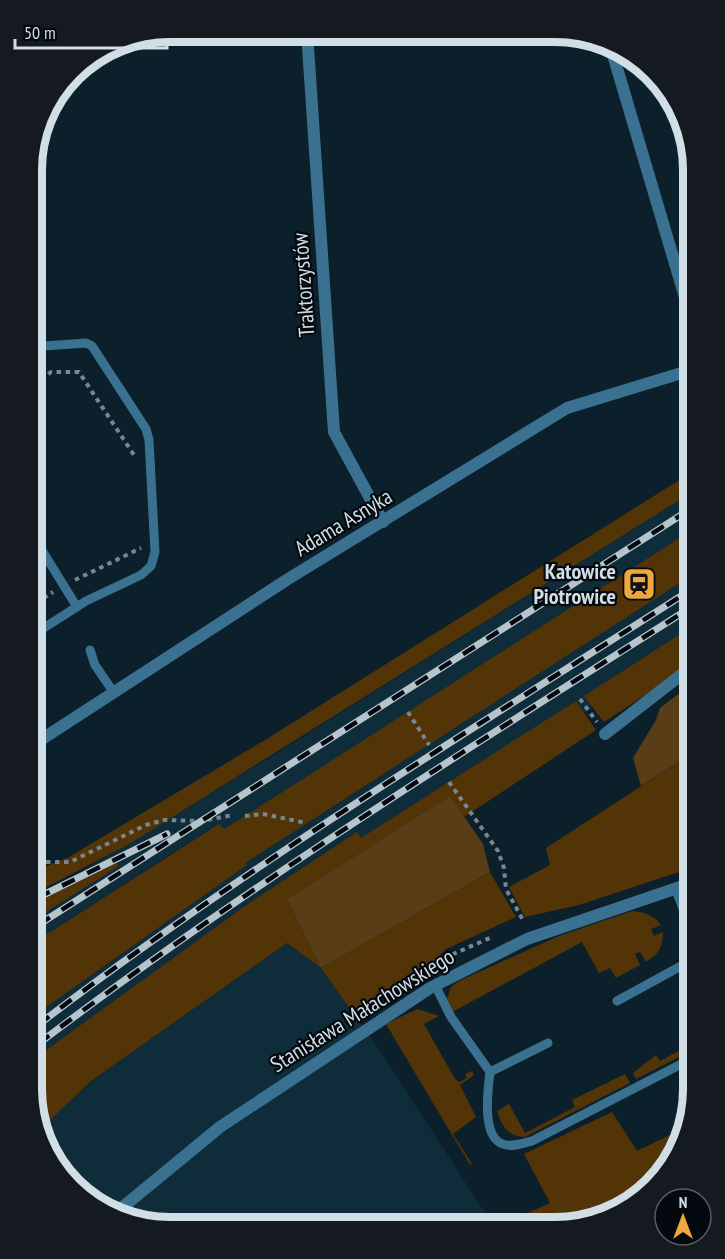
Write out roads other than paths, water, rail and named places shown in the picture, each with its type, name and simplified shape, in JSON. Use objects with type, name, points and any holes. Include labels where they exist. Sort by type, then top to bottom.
[{"type":"street","name":"Traktorzystów","points":[[308,42],[334,432],[383,522]]},
{"type":"street","points":[[613,56],[683,291]]},
{"type":"street","name":"Adama Asnyka","points":[[42,739],[288,579],[567,408],[683,373]]},
{"type":"street","points":[[605,734],[683,673]]},
{"type":"street","name":"Stanisława Małachowskiego","points":[[122,1207],[220,1127],[388,1013],[435,985],[527,939],[683,886]]},
{"type":"lane","points":[[42,347],[86,343],[92,346],[146,429],[149,440],[155,552],[151,566],[141,575],[77,607],[42,629]]},
{"type":"lane","points":[[42,550],[77,607]]},
{"type":"lane","points":[[90,650],[95,665],[114,693]]},
{"type":"lane","points":[[675,888],[683,909]]},
{"type":"lane","points":[[617,1000],[683,965]]},
{"type":"lane","points":[[435,985],[451,1017],[490,1072],[486,1104],[491,1128],[498,1142],[511,1146],[532,1142],[683,1063]]},
{"type":"lane","points":[[490,1072],[548,1043]]},
{"type":"railway","points":[[42,922],[683,514]]},
{"type":"railway","points":[[42,1022],[197,910],[359,801],[683,595]]},
{"type":"railway","points":[[42,1041],[197,929],[360,819],[683,612]]},
{"type":"railway","points":[[42,896],[167,834]]},
{"type":"place","name":"Katowice Piotrowice","points":[[639,584]]}]
